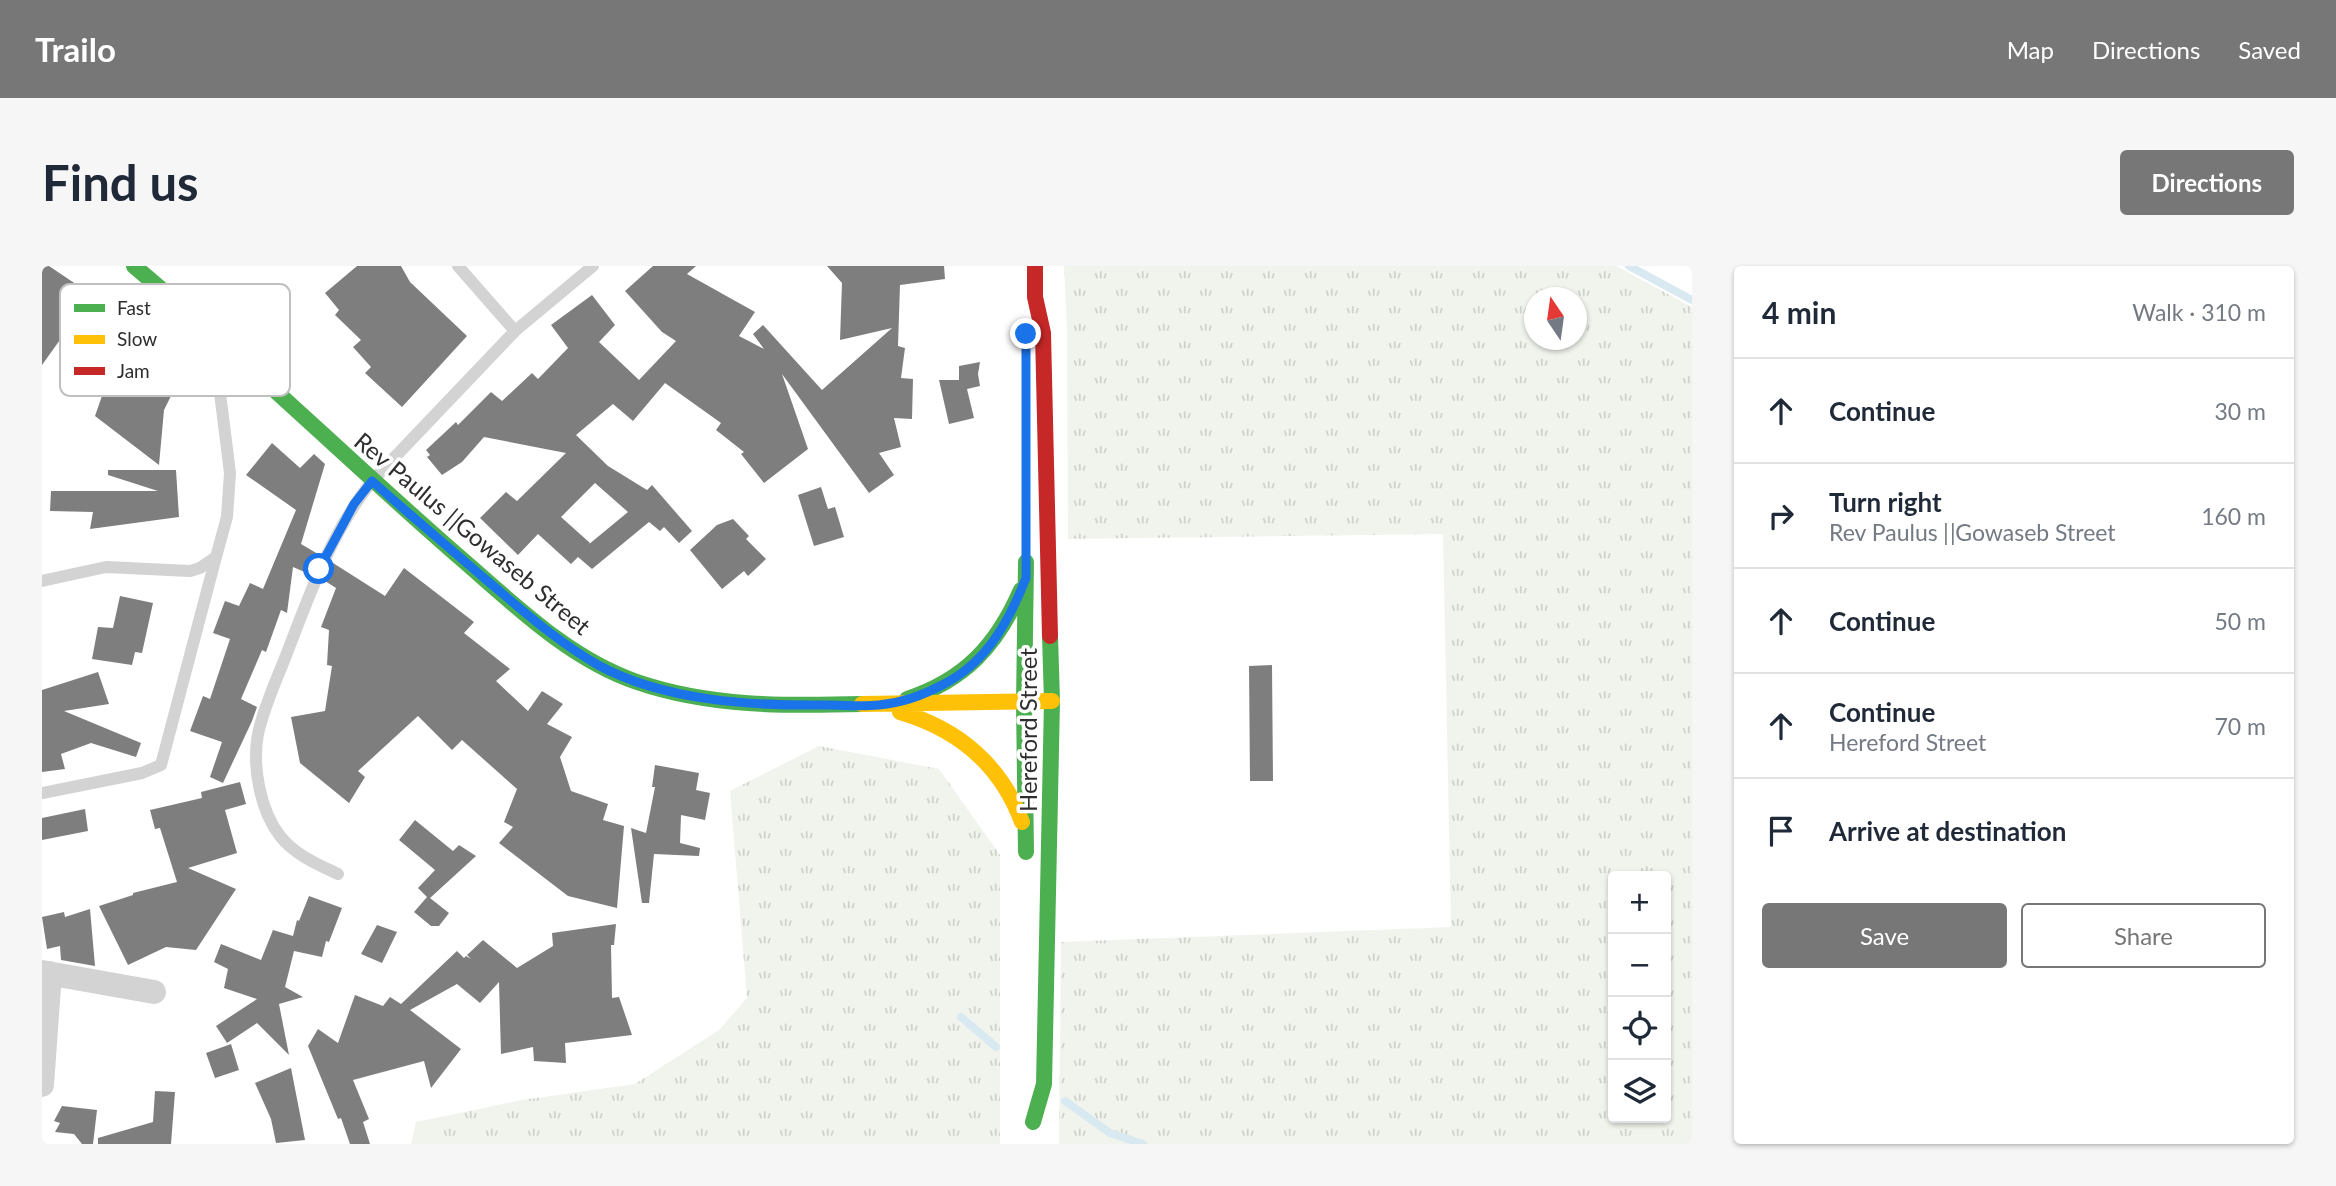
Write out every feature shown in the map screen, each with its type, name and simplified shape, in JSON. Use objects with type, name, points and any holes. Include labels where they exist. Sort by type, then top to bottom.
[{"type":"main road","name":"Rev Paulus ǁGowaseb Street","points":[[134,266],[156,284]]},
{"type":"main road","name":"Hereford Street","points":[[1027,1098],[1033,1127],[1044,1084],[1052,701],[1043,333],[1035,297],[1035,266]]},
{"type":"main road","name":"Hereford Street","points":[[1026,334],[1035,297]]},
{"type":"main road","name":"Rev Paulus ǁGowaseb Street","points":[[281,396],[372,481],[535,622],[572,649],[637,682],[711,700],[773,706],[1052,701]]},
{"type":"main road","name":"Hereford Street","points":[[1026,551],[1026,867]]},
{"type":"main road","points":[[874,705],[913,698],[944,684],[966,670],[986,651],[1003,628],[1015,607],[1026,578]]},
{"type":"main road","points":[[874,705],[912,715],[943,728],[971,748],[993,768],[1007,789],[1019,814],[1026,839]]},
{"type":"street","points":[[42,1085],[46,973],[154,992]]},
{"type":"lane","points":[[458,266],[514,331]]},
{"type":"lane","points":[[338,874],[300,855],[279,836],[267,811],[257,778],[258,735],[319,569],[354,504],[372,481],[514,331],[593,266]]},
{"type":"lane","points":[[42,793],[142,773],[161,765],[227,517],[230,473],[220,396]]},
{"type":"lane","points":[[42,581],[106,567],[190,571],[216,557]]},
{"type":"green space","points":[[1064,266],[1616,266],[1692,307],[1692,1144],[1059,1144],[1061,942],[1451,927],[1443,534],[1068,539]]},
{"type":"green space","points":[[819,746],[939,769],[1000,855],[1000,1144],[411,1144],[416,1122],[522,1100],[635,1084],[719,1030],[747,998],[730,791]]},
{"type":"building","points":[[42,266],[49,266],[76,284],[60,284],[60,340],[42,365]]},
{"type":"building","points":[[357,266],[401,266],[410,282],[467,336],[402,407],[365,373],[371,367],[353,347],[361,340],[335,315],[339,310],[325,293]]},
{"type":"building","points":[[653,266],[696,266],[687,274],[755,312],[739,336],[764,349],[753,334],[763,325],[822,390],[892,328],[840,340],[842,283],[827,266],[944,266],[945,279],[900,285],[898,346],[905,348],[901,378],[913,379],[912,419],[894,418],[901,447],[879,453],[894,475],[869,493],[782,374],[808,449],[764,483],[741,454],[744,452],[716,430],[721,423],[665,383],[633,421],[613,404],[576,435],[608,466],[647,490],[652,485],[692,531],[679,543],[664,527],[660,531],[649,522],[592,569],[578,557],[571,564],[538,534],[518,555],[480,518],[506,492],[517,501],[566,453],[484,437],[462,462],[442,475],[427,457],[430,455],[426,450],[456,422],[458,425],[491,392],[502,401],[532,373],[538,379],[568,348],[551,325],[592,295],[615,325],[599,342],[639,380],[676,341],[662,332],[625,291]],"holes":[[[595,483],[628,512],[588,545],[590,543],[561,517]]]},
{"type":"building","points":[[980,362],[980,386],[967,389],[974,418],[949,424],[939,380],[959,380],[959,366]]},
{"type":"building","points":[[102,396],[171,396],[164,410],[159,465],[95,416]]},
{"type":"building","points":[[272,443],[300,468],[314,454],[325,464],[301,544],[318,554],[309,574],[293,567],[287,613],[281,610],[266,652],[262,650],[241,699],[257,707],[223,783],[210,777],[222,742],[190,731],[203,696],[210,699],[230,639],[213,633],[225,601],[239,606],[250,583],[263,589],[296,510],[246,475]]},
{"type":"building","points":[[108,470],[176,470],[179,517],[90,529],[93,512],[50,511],[51,491],[158,491],[108,475]]},
{"type":"building","points":[[821,487],[828,509],[835,507],[844,537],[814,546],[798,495]]},
{"type":"building","points":[[733,519],[749,536],[746,539],[766,559],[748,576],[744,571],[722,589],[690,550],[717,525]]},
{"type":"building","points":[[333,563],[385,596],[404,568],[474,622],[464,633],[510,669],[496,681],[528,711],[542,691],[563,704],[547,724],[572,737],[560,757],[571,791],[608,804],[603,820],[624,826],[617,908],[568,896],[499,843],[513,827],[504,822],[517,789],[462,740],[452,750],[418,716],[358,771],[365,777],[349,803],[300,763],[291,717],[325,711],[332,666],[327,665],[329,630],[321,627],[336,588],[325,581]]},
{"type":"building","points":[[120,596],[153,603],[142,653],[135,652],[132,665],[92,659],[98,627],[113,628]]},
{"type":"building","points":[[1272,665],[1273,781],[1250,781],[1249,666]]},
{"type":"building","points":[[98,672],[109,704],[64,711],[141,743],[136,757],[91,743],[61,754],[65,769],[42,772],[42,690]]},
{"type":"building","points":[[655,765],[699,773],[696,790],[710,793],[705,820],[681,815],[680,843],[700,848],[699,856],[654,854],[649,903],[642,903],[631,828],[646,833],[655,787],[652,787]]},
{"type":"building","points":[[240,782],[246,804],[225,810],[237,853],[188,868],[236,889],[196,950],[166,947],[128,965],[99,906],[133,893],[177,882],[160,828],[155,829],[150,810],[202,798],[201,792]]},
{"type":"building","points":[[85,809],[88,831],[42,840],[42,818]]},
{"type":"building","points":[[415,820],[453,851],[459,845],[476,856],[430,898],[449,913],[439,926],[431,926],[414,912],[427,897],[418,888],[435,870],[399,840]]},
{"type":"building","points":[[309,896],[342,908],[329,942],[326,941],[322,957],[294,951],[285,987],[303,997],[279,1004],[289,1055],[257,1023],[227,1043],[216,1026],[257,999],[224,988],[228,969],[214,962],[221,944],[261,960],[273,930],[293,936],[297,920],[299,921]]},
{"type":"building","points":[[90,909],[95,966],[61,960],[60,946],[47,949],[42,917],[64,912],[65,917]]},
{"type":"building","points":[[616,924],[614,945],[611,945],[612,998],[619,997],[632,1035],[565,1043],[566,1063],[534,1061],[533,1047],[501,1054],[499,982],[480,1003],[457,984],[410,1010],[461,1049],[431,1088],[424,1061],[353,1080],[369,1119],[363,1122],[370,1144],[350,1144],[308,1046],[318,1029],[338,1043],[355,995],[383,1006],[390,997],[401,1004],[457,951],[464,958],[466,956],[471,959],[467,955],[483,940],[517,968],[553,946],[552,933]]},
{"type":"building","points":[[377,925],[397,932],[382,963],[361,954]]},
{"type":"building","points":[[231,1044],[239,1070],[215,1078],[206,1053]]},
{"type":"building","points":[[291,1068],[305,1140],[276,1143],[271,1119],[255,1083]]},
{"type":"building","points":[[155,1091],[175,1092],[171,1144],[98,1144],[98,1138],[153,1122]]},
{"type":"building","points":[[62,1106],[97,1110],[93,1144],[82,1144],[74,1134],[55,1132],[60,1123],[54,1121]]},
{"type":"waterway","points":[[1629,266],[1692,300]]},
{"type":"waterway","points":[[961,1017],[996,1047]]},
{"type":"waterway","points":[[1065,1101],[1110,1133],[1143,1144]]},
{"type":"traffic: fast","points":[[134,266],[155,284]]},
{"type":"traffic: fast","points":[[281,396],[416,519],[541,627],[611,672],[665,690],[720,700],[777,705],[862,704]]},
{"type":"traffic: fast","points":[[1026,562],[1026,852]]},
{"type":"traffic: fast","points":[[907,699],[946,682],[977,658],[1001,628],[1021,590]]},
{"type":"traffic: fast","points":[[1033,1122],[1044,1084],[1052,701],[1050,636]]},
{"type":"traffic: slow","points":[[862,704],[1052,701]]},
{"type":"traffic: slow","points":[[900,712],[941,728],[975,752],[1002,783],[1022,822]]},
{"type":"traffic: jam","points":[[1035,266],[1035,297],[1043,333],[1050,636]]},
{"type":"route","points":[[319,569],[354,504],[372,481],[535,622],[572,649],[637,682],[711,700],[773,706],[880,705],[913,698],[944,684],[966,670],[986,651],[1015,607],[1026,578],[1026,334]]}]
